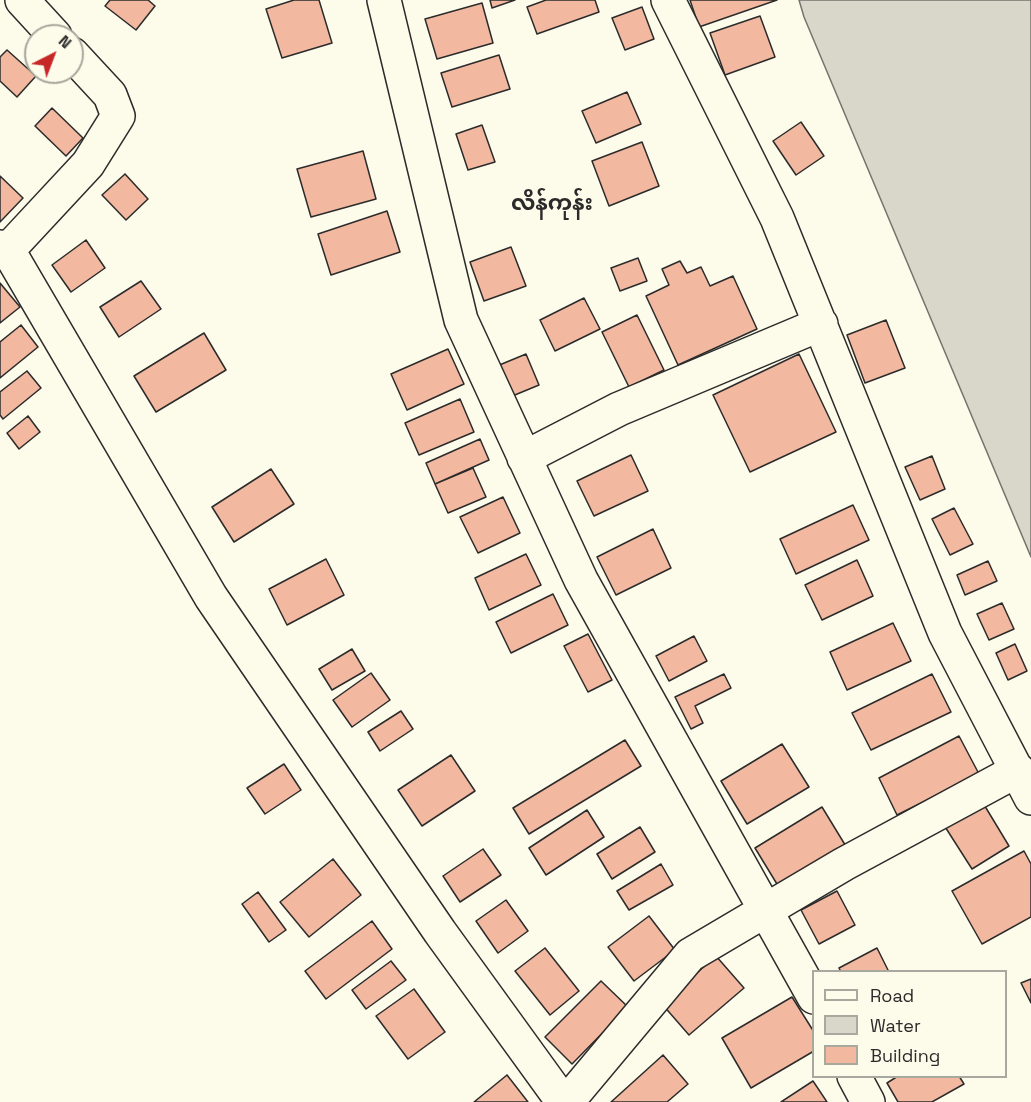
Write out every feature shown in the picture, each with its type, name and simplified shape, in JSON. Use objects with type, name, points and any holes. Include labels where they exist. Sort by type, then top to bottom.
[{"type":"street","points":[[22,0],[44,24]]},
{"type":"street","points":[[384,0],[461,320],[581,580],[812,995]]},
{"type":"street","points":[[84,67],[110,95],[118,116],[88,164],[4,249],[211,597],[440,932],[565,1102],[690,955],[764,909],[1024,784],[945,633],[777,218],[668,0]]},
{"type":"street","points":[[524,458],[619,409],[821,324]]},
{"type":"street","points":[[855,1078],[868,1102]]},
{"type":"water","points":[[799,0],[1031,0],[1031,557],[804,17]]},
{"type":"building","points":[[110,0],[148,0],[155,6],[136,30],[105,6]]},
{"type":"building","points":[[294,0],[319,0],[332,43],[282,58],[266,9]]},
{"type":"building","points":[[490,0],[515,0],[492,8]]},
{"type":"building","points":[[546,0],[595,0],[599,12],[537,34],[527,7]]},
{"type":"building","points":[[690,0],[777,0],[699,27]]},
{"type":"building","points":[[482,3],[493,43],[437,59],[425,19]]},
{"type":"building","points":[[642,7],[654,39],[625,50],[612,18]]},
{"type":"building","points":[[760,16],[775,57],[725,75],[710,33]]},
{"type":"building","points":[[7,50],[24,65],[24,84],[29,84],[17,97],[0,81],[0,57]]},
{"type":"building","points":[[499,55],[510,89],[452,107],[441,73]]},
{"type":"building","points":[[627,92],[641,124],[596,143],[582,111]]},
{"type":"building","points":[[52,108],[83,138],[66,156],[35,126]]},
{"type":"building","points":[[801,122],[824,156],[796,175],[773,141]]},
{"type":"building","points":[[482,125],[495,162],[468,170],[456,134]]},
{"type":"building","points":[[642,142],[659,186],[609,206],[592,161]]},
{"type":"building","points":[[363,151],[376,199],[311,217],[297,169]]},
{"type":"building","points":[[125,174],[148,199],[126,220],[102,195]]},
{"type":"building","points":[[0,176],[23,198],[0,222]]},
{"type":"building","points":[[387,211],[400,252],[331,275],[318,234]]},
{"type":"building","points":[[86,240],[105,268],[71,292],[52,265]]},
{"type":"building","points":[[511,247],[526,286],[484,301],[470,262]]},
{"type":"building","points":[[638,258],[647,281],[620,291],[611,268]]},
{"type":"building","points":[[680,261],[687,273],[701,267],[710,286],[733,276],[757,329],[678,365],[646,296],[669,285],[662,269]]},
{"type":"building","points":[[141,281],[161,309],[119,337],[100,307]]},
{"type":"building","points":[[0,283],[20,307],[0,323]]},
{"type":"building","points":[[584,298],[600,329],[555,351],[540,320]]},
{"type":"building","points":[[637,315],[664,370],[629,387],[602,332]]},
{"type":"building","points":[[886,320],[905,368],[865,383],[847,335]]},
{"type":"building","points":[[21,325],[38,347],[0,378],[0,342]]},
{"type":"building","points":[[204,333],[226,370],[156,412],[134,376]]},
{"type":"building","points":[[448,349],[464,384],[407,410],[391,374]]},
{"type":"building","points":[[526,354],[539,385],[510,397],[497,366]]},
{"type":"building","points":[[799,354],[836,432],[750,472],[713,395]]},
{"type":"building","points":[[27,371],[41,388],[3,419],[0,415],[0,392]]},
{"type":"building","points":[[460,399],[474,432],[419,455],[405,423]]},
{"type":"building","points":[[28,416],[40,432],[19,449],[7,433]]},
{"type":"building","points":[[480,439],[489,460],[435,484],[426,463]]},
{"type":"building","points":[[631,455],[648,491],[594,516],[577,481]]},
{"type":"building","points":[[932,456],[945,489],[920,500],[905,467]]},
{"type":"building","points":[[473,468],[486,497],[448,513],[435,484]]},
{"type":"building","points":[[271,469],[294,504],[234,542],[212,507]]},
{"type":"building","points":[[503,497],[520,533],[478,553],[460,517]]},
{"type":"building","points":[[853,505],[869,540],[796,574],[780,539]]},
{"type":"building","points":[[954,508],[973,544],[950,555],[932,519]]},
{"type":"building","points":[[653,529],[671,568],[616,595],[597,557]]},
{"type":"building","points":[[526,554],[541,585],[489,610],[475,578]]},
{"type":"building","points":[[326,559],[344,595],[287,625],[269,589]]},
{"type":"building","points":[[857,560],[873,596],[822,620],[805,585]]},
{"type":"building","points":[[988,561],[997,581],[965,595],[957,575]]},
{"type":"building","points":[[553,594],[568,625],[511,653],[496,622]]},
{"type":"building","points":[[1002,603],[1014,629],[989,640],[977,614]]},
{"type":"building","points":[[893,623],[911,661],[847,690],[830,652]]},
{"type":"building","points":[[588,634],[612,680],[588,692],[564,646]]},
{"type":"building","points":[[694,636],[707,661],[669,681],[656,656]]},
{"type":"building","points":[[1015,644],[1027,671],[1008,680],[996,653]]},
{"type":"building","points":[[352,649],[365,671],[332,690],[319,669]]},
{"type":"building","points":[[371,673],[390,700],[352,727],[333,700]]},
{"type":"building","points":[[724,674],[731,688],[695,706],[703,723],[691,729],[675,697]]},
{"type":"building","points":[[932,674],[951,712],[871,750],[852,713]]},
{"type":"building","points":[[401,711],[413,729],[380,751],[368,732]]},
{"type":"building","points":[[959,736],[979,774],[897,815],[879,778]]},
{"type":"building","points":[[625,740],[641,766],[529,834],[513,808]]},
{"type":"building","points":[[782,744],[809,787],[747,824],[721,781]]},
{"type":"building","points":[[451,755],[475,791],[422,826],[398,790]]},
{"type":"building","points":[[284,764],[301,790],[265,814],[247,788]]},
{"type":"building","points":[[980,798],[1009,846],[972,869],[942,822]]},
{"type":"building","points":[[822,807],[847,848],[780,889],[755,848]]},
{"type":"building","points":[[587,810],[604,837],[546,875],[529,848]]},
{"type":"building","points":[[640,827],[655,852],[612,879],[597,854]]},
{"type":"building","points":[[483,849],[501,875],[460,902],[443,876]]},
{"type":"building","points":[[1024,851],[1031,864],[1031,917],[982,944],[952,891]]},
{"type":"building","points":[[333,859],[361,895],[309,937],[280,902]]},
{"type":"building","points":[[661,864],[673,885],[629,910],[617,891]]},
{"type":"building","points":[[837,891],[855,925],[819,944],[801,910]]},
{"type":"building","points":[[258,892],[286,930],[269,942],[242,904]]},
{"type":"building","points":[[506,900],[528,931],[498,953],[476,921]]},
{"type":"building","points":[[649,916],[675,950],[634,981],[608,947]]},
{"type":"building","points":[[372,921],[392,949],[326,999],[305,971]]},
{"type":"building","points":[[545,948],[579,991],[550,1015],[515,971]]},
{"type":"building","points":[[877,948],[888,970],[840,970],[839,968]]},
{"type":"building","points":[[716,956],[744,988],[689,1035],[662,1004]]},
{"type":"building","points":[[391,961],[406,980],[366,1009],[352,990]]},
{"type":"building","points":[[1031,979],[1031,1003],[1021,983]]},
{"type":"building","points":[[601,981],[628,1007],[572,1064],[545,1037]]},
{"type":"building","points":[[414,989],[445,1032],[408,1059],[376,1016]]},
{"type":"building","points":[[792,997],[812,1029],[812,1052],[751,1088],[722,1038]]},
{"type":"building","points":[[663,1055],[688,1084],[667,1102],[611,1102]]},
{"type":"building","points":[[507,1075],[528,1102],[474,1102]]},
{"type":"building","points":[[895,1078],[960,1078],[964,1084],[932,1102],[898,1102],[887,1083]]},
{"type":"building","points":[[813,1081],[827,1102],[781,1102]]},
{"type":"district","name":"လိန်ကုန်း","points":[[552,204]]}]
